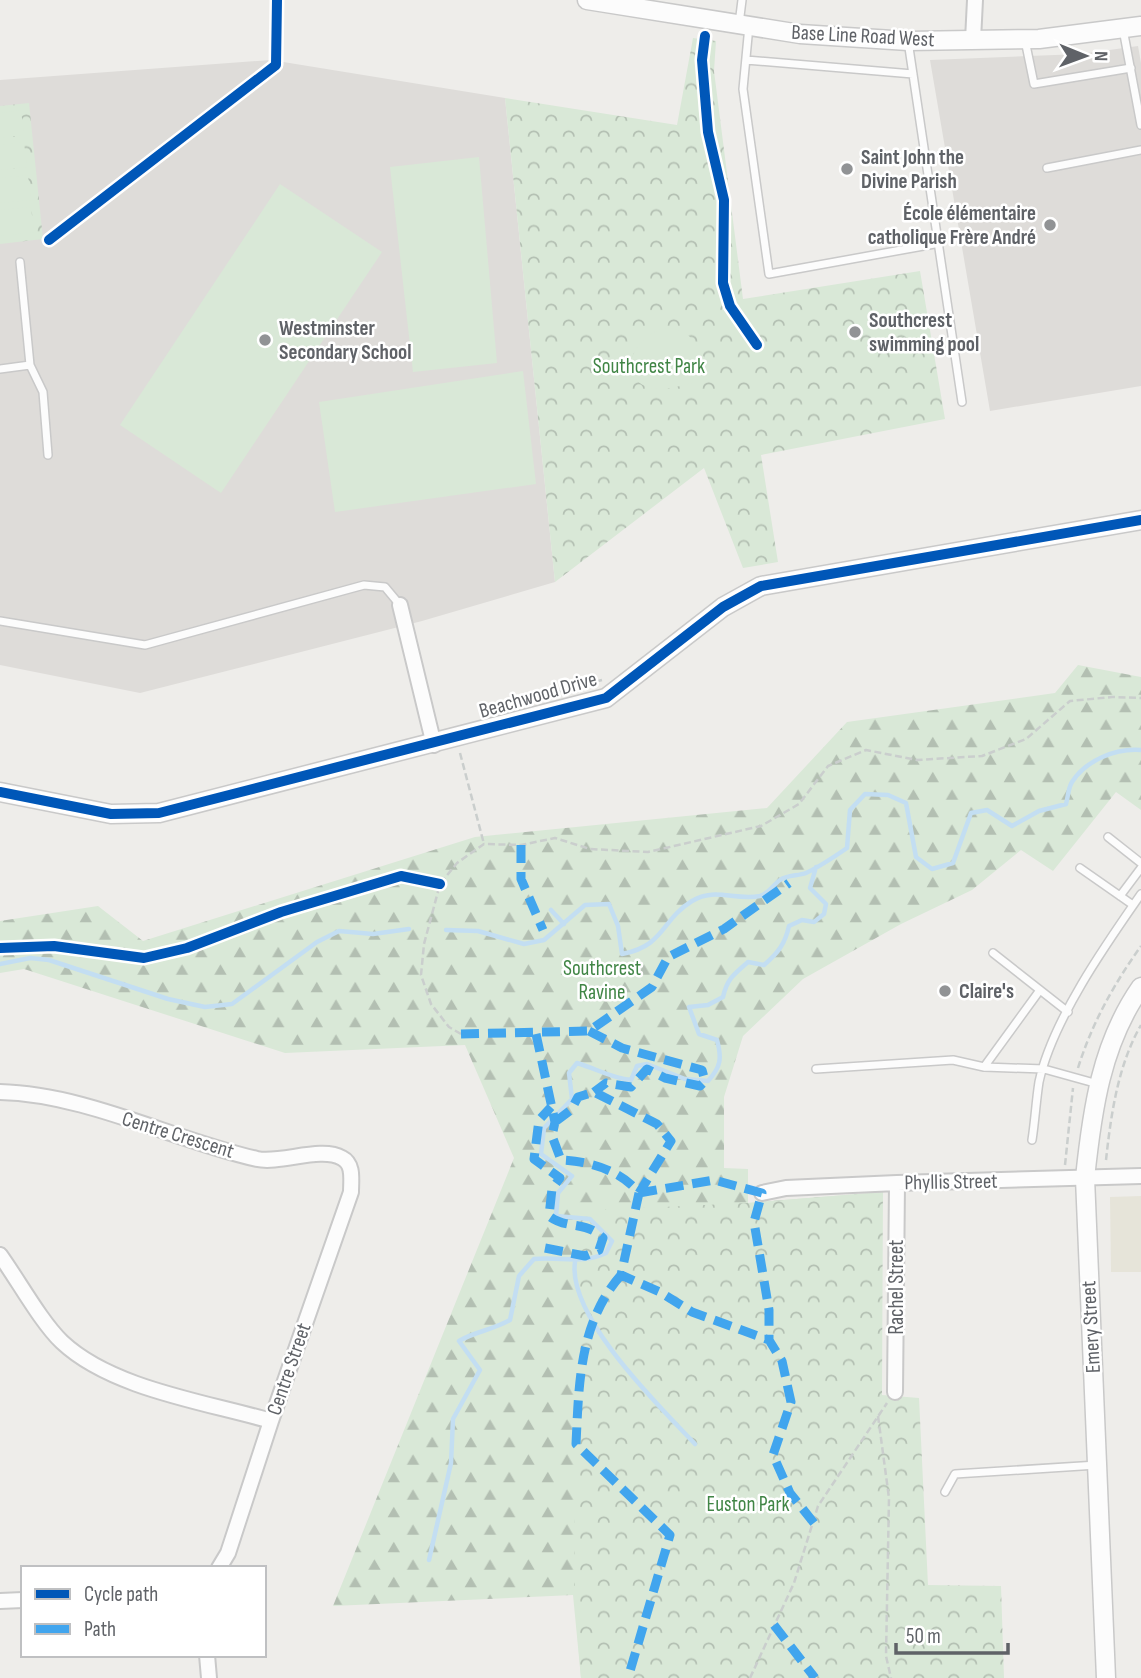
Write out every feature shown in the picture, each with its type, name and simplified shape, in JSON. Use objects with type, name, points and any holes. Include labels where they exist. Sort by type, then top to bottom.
[{"type":"street","name":"Base Line Road West","points":[[587,0],[800,34],[908,41],[1025,39],[1141,26]]},
{"type":"street","points":[[973,40],[975,0]]},
{"type":"street","name":"Beachwood Drive","points":[[0,792],[111,814],[159,813],[606,698],[723,607],[761,586],[1141,520]]},
{"type":"street","points":[[400,605],[434,744]]},
{"type":"street","name":"Emery Street","points":[[1107,1678],[1085,1178],[1093,1110],[1099,1084],[1125,1009],[1141,988]]},
{"type":"street","name":"Centre Crescent","points":[[0,1092],[26,1093],[63,1101],[261,1160],[331,1154],[343,1158],[351,1169]]},
{"type":"street","name":"Centre Street","points":[[220,1566],[229,1553],[271,1420],[351,1192],[351,1169]]},
{"type":"street","name":"Phyllis Street","points":[[762,1193],[786,1188],[897,1183],[1141,1176]]},
{"type":"street","name":"Rachel Street","points":[[895,1392],[897,1183]]},
{"type":"street","points":[[0,1255],[61,1341],[96,1368],[137,1383],[271,1420]]},
{"type":"street","points":[[0,1601],[21,1600]]},
{"type":"street","points":[[207,1657],[209,1678]]},
{"type":"lane","points":[[742,0],[746,60],[743,89],[769,274],[940,243]]},
{"type":"lane","points":[[1122,28],[1141,125]]},
{"type":"lane","points":[[1025,39],[1034,84],[1131,68]]},
{"type":"lane","points":[[908,41],[962,402]]},
{"type":"lane","points":[[746,60],[913,74]]},
{"type":"lane","points":[[1047,167],[1141,150]]},
{"type":"lane","points":[[20,262],[30,365],[43,392],[48,455]]},
{"type":"lane","points":[[0,369],[30,365]]},
{"type":"lane","points":[[0,621],[145,645],[365,585],[385,587],[400,605]]},
{"type":"lane","points":[[1108,836],[1141,865],[1121,896]]},
{"type":"lane","points":[[1080,868],[1133,905]]},
{"type":"lane","points":[[1032,1140],[1040,1080],[1068,1012],[1100,954],[1141,894]]},
{"type":"lane","points":[[993,953],[1068,1012]]},
{"type":"lane","points":[[984,1067],[1040,990]]},
{"type":"lane","points":[[816,1069],[953,1060],[984,1067],[1044,1069],[1099,1084]]},
{"type":"lane","points":[[945,1492],[955,1474],[1098,1465]]},
{"type":"path","points":[[521,702],[612,677]]},
{"type":"path","points":[[461,1034],[449,1027],[431,1004],[421,975],[424,944],[440,884],[457,863],[484,844],[521,845],[555,838],[590,849],[648,852],[761,826],[799,804],[828,766],[866,750],[917,760],[982,757],[1026,739],[1070,701],[1112,697],[1141,698]]},
{"type":"path","points":[[459,748],[484,844]]},
{"type":"path","points":[[0,948],[54,946],[144,958],[187,948],[281,912],[401,876],[440,884]]},
{"type":"path","points":[[1065,1165],[1067,1129],[1076,1077],[1087,1040],[1118,978],[1141,946]]},
{"type":"path","points":[[1106,1160],[1110,1124],[1121,1075],[1141,1026]]},
{"type":"path","points":[[750,1678],[794,1583],[818,1506],[895,1392]]},
{"type":"path","points":[[878,1416],[889,1498],[886,1656],[891,1678]]},
{"type":"shaded area","name":"École élémentaire catholique Frère André","points":[[1138,46],[1141,63],[1141,386],[990,411],[930,60],[1081,54]]},
{"type":"shaded area","name":"Westminster Secondary School","points":[[271,60],[505,98],[555,582],[422,621],[140,693],[0,665],[0,80]]},
{"type":"shaded area","points":[[1141,1196],[1141,1272],[1111,1272],[1110,1197]]},
{"type":"green space","name":"Southcrest Park","points":[[693,38],[716,41],[714,71],[743,299],[920,271],[945,419],[761,455],[778,562],[743,568],[704,468],[555,582],[505,98],[677,125]]},
{"type":"green space","points":[[29,103],[43,239],[0,244],[0,106]]},
{"type":"green space","points":[[21,110],[24,135],[0,138],[0,113]]},
{"type":"green space","points":[[24,142],[27,167],[0,170],[0,145]]},
{"type":"green space","points":[[479,157],[497,363],[413,372],[390,167]]},
{"type":"green space","points":[[28,175],[31,200],[0,203],[0,178]]},
{"type":"green space","points":[[280,184],[382,252],[221,493],[120,425]]},
{"type":"green space","points":[[31,207],[34,232],[0,236],[0,210]]},
{"type":"green space","points":[[664,328],[686,334],[700,350],[708,364],[697,382],[659,389],[646,386],[637,380],[632,372],[634,352],[651,334]]},
{"type":"green space","points":[[523,371],[536,484],[335,512],[319,402]]},
{"type":"green space","name":"Southcrest Ravine","points":[[1078,665],[1141,677],[1141,810],[1116,792],[1053,871],[1021,850],[972,890],[901,924],[803,979],[743,1036],[724,1097],[724,1168],[748,1169],[748,1203],[883,1192],[581,1678],[573,1595],[333,1606],[514,1158],[465,1045],[285,1053],[24,969],[0,973],[0,921],[98,906],[143,941],[475,837],[767,808],[847,722],[1055,693]]},
{"type":"green space","name":"Euston Park","points":[[883,1192],[882,1395],[919,1398],[928,1585],[1001,1586],[1004,1678],[581,1678],[574,1595],[578,1211],[748,1203]]},
{"type":"waterway","points":[[446,930],[478,931],[524,944],[544,940],[585,905],[609,904],[618,926],[622,954],[647,945],[682,908],[700,897],[760,896],[783,878],[806,873],[832,858],[847,848],[850,810],[865,794],[888,795],[906,803],[916,857],[932,869],[953,863],[971,813],[987,810],[1012,826],[1039,811],[1066,804],[1072,782],[1093,762],[1112,753],[1141,750]]},
{"type":"waterway","points":[[429,1560],[451,1463],[453,1419],[480,1370],[459,1341],[510,1320],[519,1276],[534,1259],[597,1257],[606,1253],[612,1241],[590,1219],[556,1216],[558,1193],[572,1176],[541,1154],[544,1128],[572,1099],[569,1073],[577,1063],[631,1080],[637,1066],[647,1064],[685,1079],[708,1081],[719,1062],[717,1040],[699,1034],[689,1007],[708,1005],[723,997],[732,977],[748,962],[764,965],[773,956],[783,943],[789,926],[802,920],[814,922],[824,914],[826,904],[810,888],[816,867]]},
{"type":"waterway","points":[[551,910],[564,924]]},
{"type":"waterway","points":[[0,964],[30,958],[49,960],[168,999],[205,1007],[232,1004],[317,942],[339,931],[373,934],[409,929]]},
{"type":"waterway","points":[[575,1262],[576,1284],[585,1308],[600,1333],[639,1384],[695,1444]]},
{"type":"marked path","points":[[521,845],[521,879],[543,930]]},
{"type":"marked path","points":[[461,1034],[589,1031],[652,987],[668,957],[724,929],[789,883]]},
{"type":"marked path","points":[[589,1031],[622,1048],[702,1070],[705,1081],[700,1086],[665,1078],[647,1069],[631,1087],[606,1083],[594,1092]]},
{"type":"marked path","points":[[536,1034],[555,1122],[552,1136],[561,1160],[603,1168],[623,1178],[639,1193],[621,1275],[660,1292],[692,1312],[769,1340],[782,1361],[791,1402],[773,1455],[790,1493],[814,1523]]},
{"type":"marked path","points":[[555,1122],[571,1110],[578,1097],[594,1092],[657,1124],[671,1141],[639,1193]]},
{"type":"marked path","points":[[545,1248],[585,1256],[599,1250],[603,1238],[590,1229],[562,1223],[549,1216],[552,1189],[560,1178],[534,1159],[539,1120],[551,1107]]},
{"type":"marked path","points":[[639,1193],[714,1180],[762,1193],[754,1222],[769,1310],[769,1340]]},
{"type":"marked path","points":[[621,1275],[607,1294],[589,1334],[580,1377],[576,1444],[670,1535],[628,1678]]},
{"type":"marked path","points":[[774,1625],[815,1678]]},
{"type":"cycle path","points":[[49,240],[276,65],[277,0]]},
{"type":"cycle path","points":[[705,36],[702,60],[708,132],[724,200],[723,283],[730,306],[757,345]]},
{"type":"cycle path","points":[[0,792],[111,814],[159,813],[606,698],[723,607],[761,586],[1141,520]]},
{"type":"cycle path","points":[[0,948],[54,946],[144,958],[187,948],[281,912],[401,876],[440,884]]},
{"type":"place","name":"Saint John the Divine Parish","points":[[847,169]]},
{"type":"place","name":"École élémentaire catholique Frère André","points":[[1050,225]]},
{"type":"place","name":"Southcrest swimming pool","points":[[855,332]]},
{"type":"place","name":"Westminster Secondary School","points":[[265,340]]},
{"type":"place","name":"Claire's","points":[[945,991]]}]
